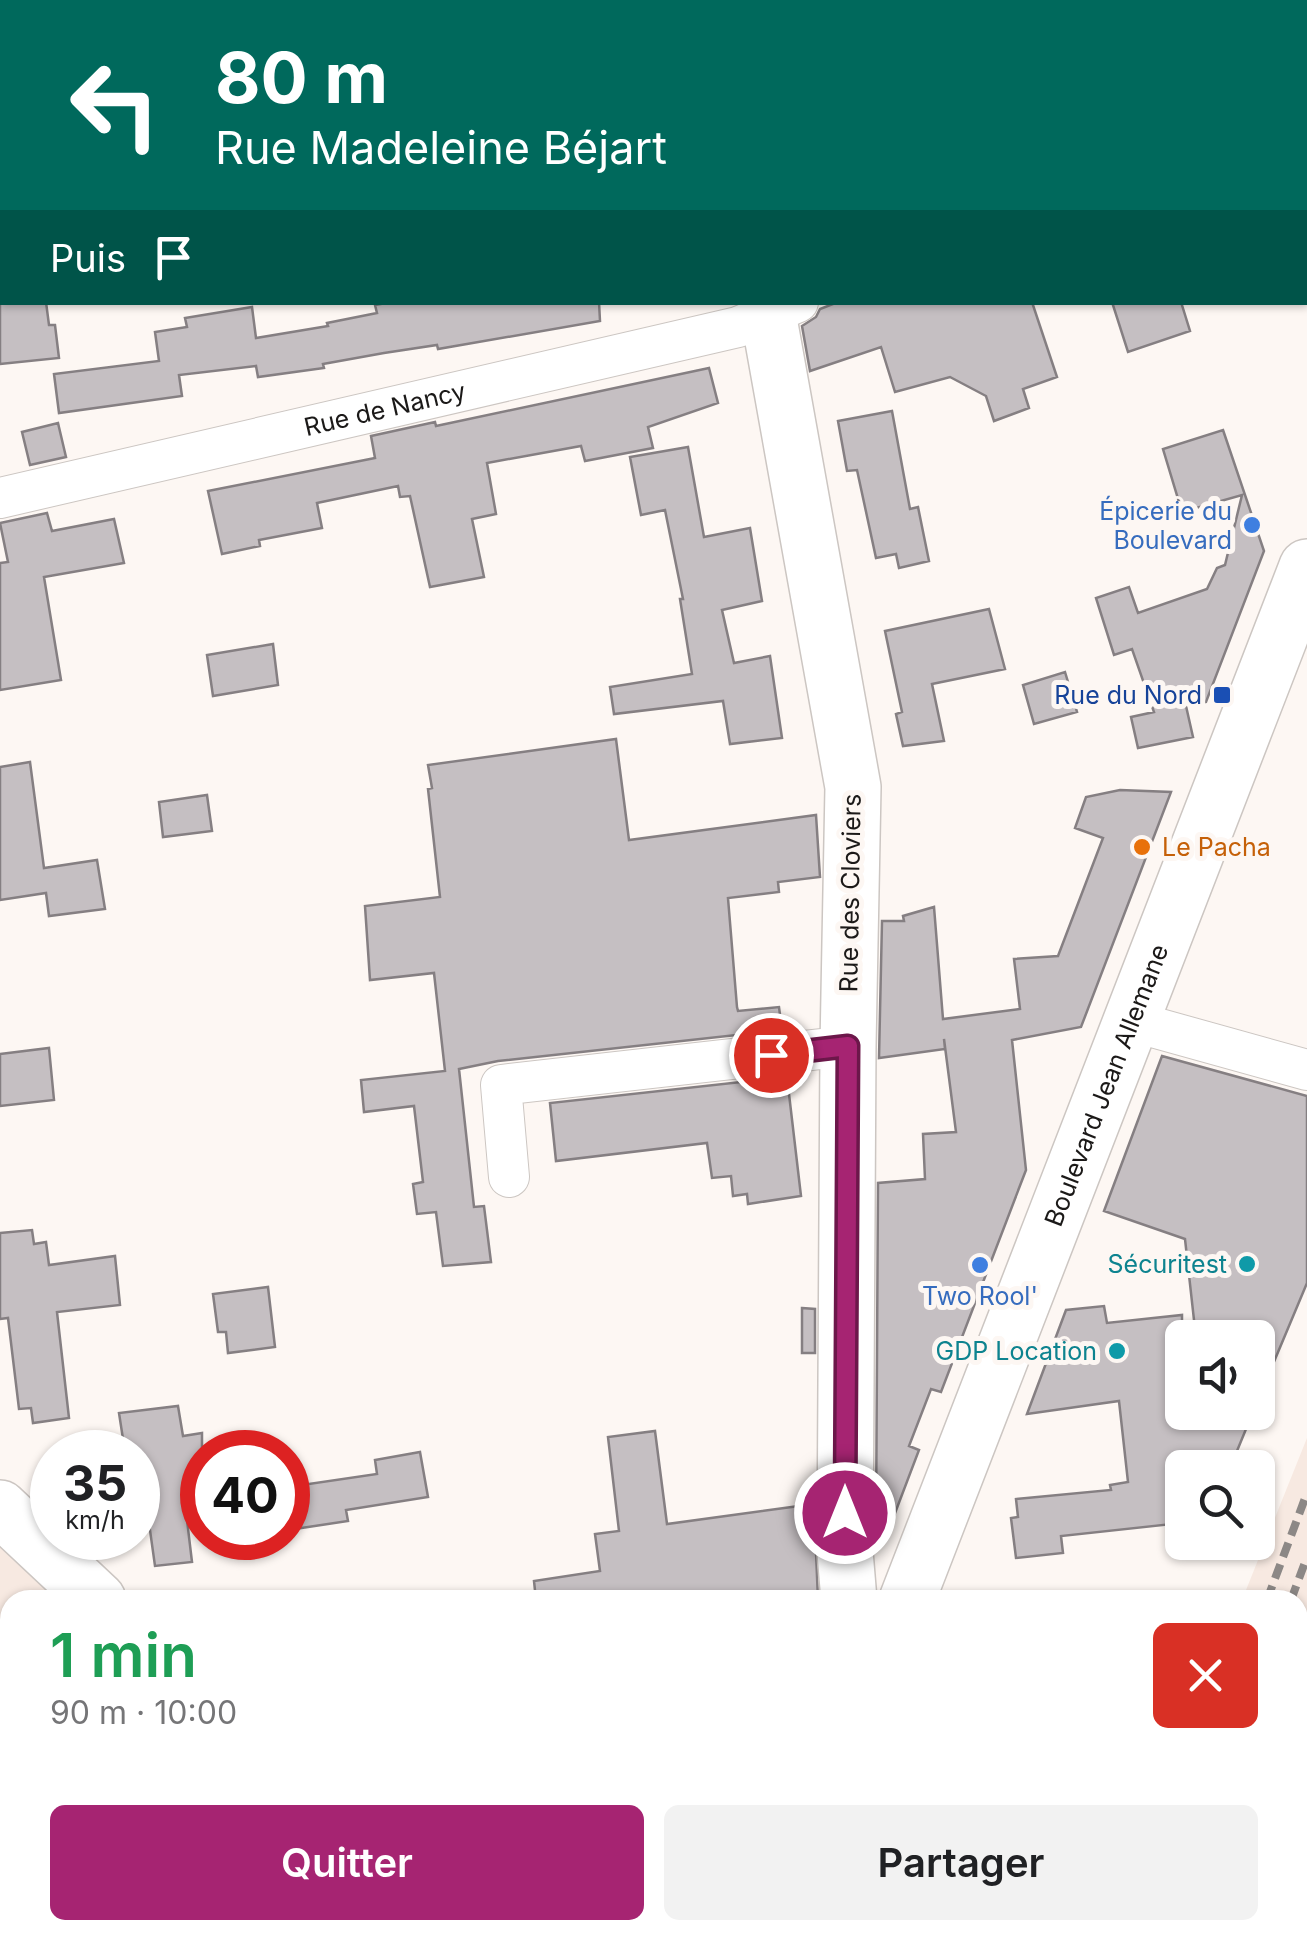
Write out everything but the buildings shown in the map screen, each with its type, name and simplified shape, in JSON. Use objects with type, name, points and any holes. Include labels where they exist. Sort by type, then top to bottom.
[{"type":"street","name":"Rue de Nancy","points":[[0,498],[738,327],[777,306]]},
{"type":"street","name":"Rue des Cloviers","points":[[777,306],[854,787],[848,1046],[847,1576]]},
{"type":"street","name":"Boulevard Jean Allemane","points":[[911,1590],[1307,568]]},
{"type":"street","points":[[1132,1020],[1307,1070]]},
{"type":"street","points":[[509,1177],[501,1085],[848,1046]]},
{"type":"street","points":[[0,1508],[87,1590]]},
{"type":"street","name":"Rue des Cloviers","points":[[847,1576],[867,1561],[893,1560],[908,1551],[938,1520]]},
{"type":"shaded area","points":[[1307,1438],[1307,1590],[1246,1590],[1258,1560],[1275,1560],[1275,1518]]},
{"type":"shaded area","points":[[0,1538],[56,1590],[0,1590]]},
{"type":"railway","points":[[1271,1590],[1307,1493]]},
{"type":"railway","points":[[1295,1590],[1307,1557]]},
{"type":"place","name":"Épicerie du Boulevard","points":[[1252,525]]},
{"type":"place","name":"Rue du Nord","points":[[1222,695]]},
{"type":"place","name":"Le Pacha","points":[[1142,847]]},
{"type":"place","name":"Sécuritest","points":[[1247,1264]]},
{"type":"place","name":"Two Rool'","points":[[980,1265]]},
{"type":"place","name":"GDP Location","points":[[1117,1351]]},
{"type":"route","points":[[771,1055],[848,1046],[845,1513]]}]
